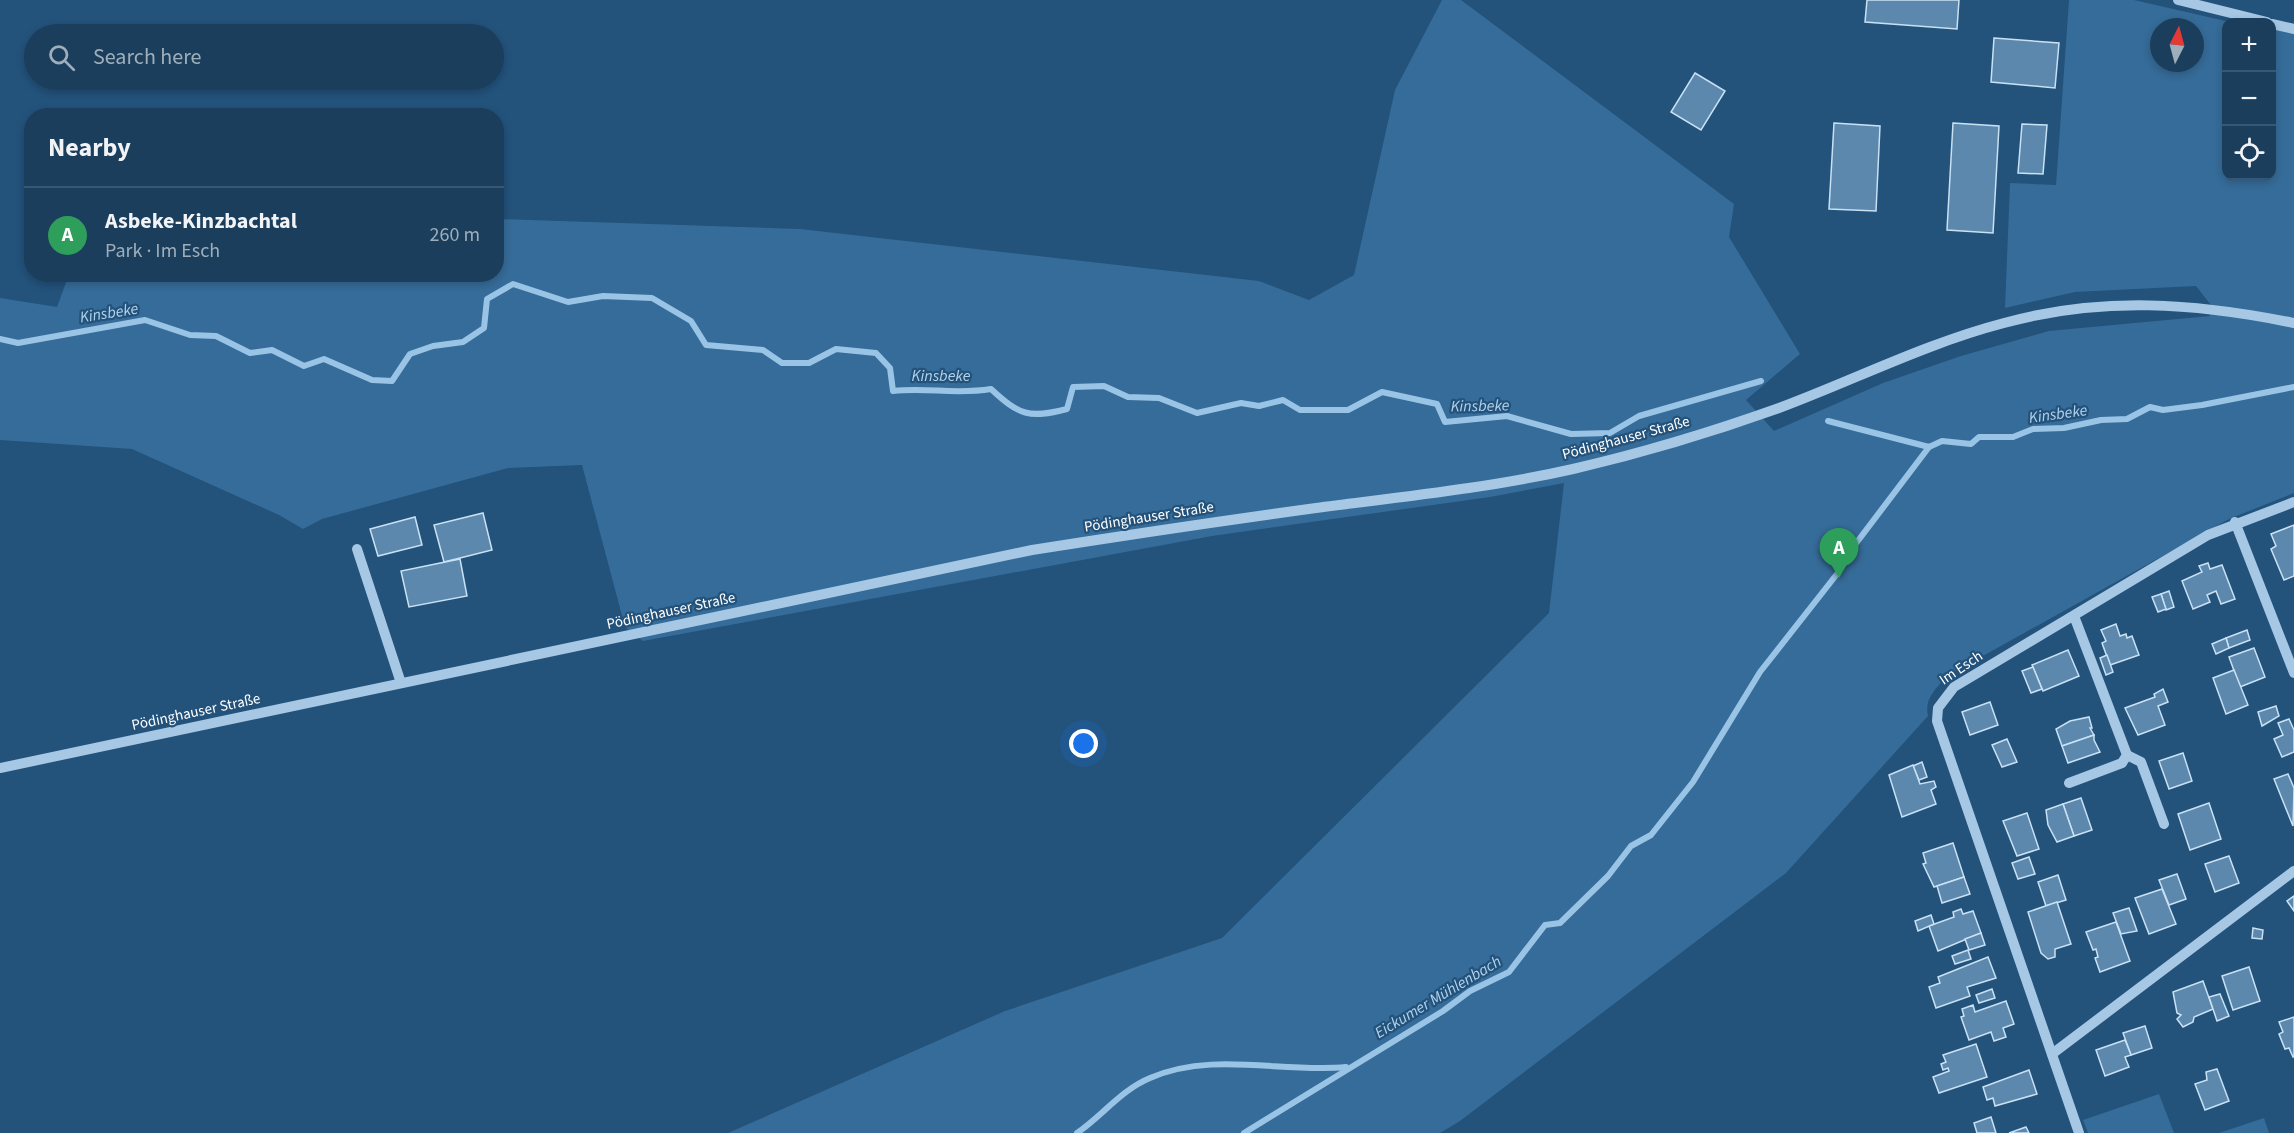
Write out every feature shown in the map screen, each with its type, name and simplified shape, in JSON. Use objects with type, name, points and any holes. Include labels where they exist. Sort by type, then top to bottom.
[{"type":"street","points":[[2178,0],[2250,18]]},
{"type":"street","points":[[2276,24],[2294,29]]},
{"type":"street","name":"Pödinghauser Straße","points":[[0,768],[1032,550],[1200,523],[1437,492],[1571,469],[1750,418],[1959,336],[2006,322],[2096,307],[2178,304],[2294,323]]},
{"type":"street","name":"Im Esch","points":[[2079,1133],[1937,721],[1938,708],[1954,687],[2208,535],[2235,522],[2294,501]]},
{"type":"street","points":[[2235,522],[2294,673]]},
{"type":"street","points":[[357,549],[401,683]]},
{"type":"street","points":[[2074,616],[2127,755],[2141,762],[2164,824]]},
{"type":"street","points":[[2069,783],[2122,763],[2127,755]]},
{"type":"street","points":[[2052,1054],[2294,871]]},
{"type":"shaded area","points":[[1442,0],[1461,0],[1734,204],[1729,237],[1800,354],[1746,400],[1774,431],[1883,383],[1961,356],[2049,331],[2210,316],[2211,305],[2196,286],[2075,292],[2005,308],[2010,183],[2056,185],[2069,0],[2134,0],[2222,20],[2222,180],[2276,180],[2276,26],[2294,31],[2294,493],[2229,519],[1947,676],[1929,699],[1928,716],[1786,873],[1460,1121],[1440,1133],[728,1133],[1005,1011],[1222,938],[1549,613],[1564,483],[1490,497],[1212,536],[643,641],[625,627],[582,465],[508,468],[322,519],[303,529],[279,515],[132,449],[0,440],[0,298],[57,307],[66,282],[504,282],[504,219],[800,229],[1259,281],[1309,300],[1354,275],[1395,90]]},
{"type":"shaded area","points":[[2159,1094],[2174,1133],[2088,1133],[2083,1120]]},
{"type":"shaded area","points":[[2264,1118],[2269,1133],[2219,1133]]},
{"type":"building","points":[[1867,0],[1959,0],[1957,29],[1865,22]]},
{"type":"building","points":[[1994,38],[2059,43],[2055,88],[1991,82]]},
{"type":"building","points":[[1695,73],[1725,91],[1701,130],[1671,112]]},
{"type":"building","points":[[1834,123],[1880,126],[1876,211],[1829,209]]},
{"type":"building","points":[[1953,123],[1999,126],[1993,233],[1947,230]]},
{"type":"building","points":[[2022,124],[2047,125],[2043,174],[2018,173]]},
{"type":"building","points":[[483,513],[492,550],[444,562],[434,525]]},
{"type":"building","points":[[415,517],[422,545],[378,556],[370,529]]},
{"type":"building","points":[[2294,525],[2294,576],[2284,580],[2271,549],[2276,546],[2271,534]]},
{"type":"building","points":[[460,559],[467,596],[409,607],[401,571]]},
{"type":"building","points":[[2208,563],[2210,569],[2222,565],[2235,599],[2221,604],[2216,591],[2207,595],[2210,602],[2193,609],[2182,581],[2202,572],[2199,566]]},
{"type":"building","points":[[2169,591],[2174,607],[2166,610],[2161,594]]},
{"type":"building","points":[[2161,594],[2166,609],[2158,612],[2152,597]]},
{"type":"building","points":[[2116,624],[2120,636],[2126,634],[2127,638],[2132,636],[2139,655],[2110,665],[2102,643],[2106,641],[2101,630]]},
{"type":"building","points":[[2247,630],[2250,640],[2229,648],[2226,638]]},
{"type":"building","points":[[2226,638],[2229,648],[2216,654],[2212,644]]},
{"type":"building","points":[[2254,648],[2265,677],[2240,687],[2229,657]]},
{"type":"building","points":[[2068,650],[2079,676],[2043,691],[2032,665]]},
{"type":"building","points":[[2107,655],[2113,672],[2106,675],[2100,658]]},
{"type":"building","points":[[2033,667],[2042,689],[2031,693],[2022,671]]},
{"type":"building","points":[[2234,670],[2248,705],[2226,714],[2213,678]]},
{"type":"building","points":[[2163,689],[2168,702],[2158,706],[2165,725],[2138,735],[2125,708],[2155,697],[2154,694]]},
{"type":"building","points":[[1990,702],[1998,725],[1970,735],[1962,712]]},
{"type":"building","points":[[2276,706],[2279,716],[2262,726],[2258,712]]},
{"type":"building","points":[[2089,717],[2092,728],[2090,728],[2094,735],[2062,746],[2056,729],[2070,721]]},
{"type":"building","points":[[2289,719],[2294,730],[2294,752],[2282,757],[2274,739],[2283,735],[2278,723]]},
{"type":"building","points":[[2094,735],[2100,752],[2068,763],[2062,746]]},
{"type":"building","points":[[2007,739],[2017,762],[2002,767],[1992,745]]},
{"type":"building","points":[[2183,753],[2192,781],[2169,789],[2159,761]]},
{"type":"building","points":[[1922,762],[1927,777],[1919,780],[1913,766]]},
{"type":"building","points":[[1913,765],[1920,784],[1934,781],[1936,787],[1931,790],[1936,804],[1902,817],[1889,775]]},
{"type":"building","points":[[2288,774],[2294,788],[2293,826],[2274,779]]},
{"type":"building","points":[[2081,798],[2092,830],[2074,836],[2063,804]]},
{"type":"building","points":[[2209,803],[2221,839],[2190,850],[2178,814]]},
{"type":"building","points":[[2063,804],[2074,836],[2057,842],[2048,825],[2046,810]]},
{"type":"building","points":[[2027,813],[2039,849],[2017,856],[2003,821]]},
{"type":"building","points":[[1953,843],[1964,877],[1934,887],[1923,864],[1926,863],[1923,853]]},
{"type":"building","points":[[2229,856],[2239,883],[2215,892],[2205,864]]},
{"type":"building","points":[[2029,857],[2035,874],[2018,879],[2012,863]]},
{"type":"building","points":[[2177,874],[2186,899],[2169,905],[2159,880]]},
{"type":"building","points":[[2058,875],[2066,900],[2046,906],[2038,882]]},
{"type":"building","points":[[1964,877],[1970,894],[1942,903],[1937,886]]},
{"type":"building","points":[[2162,889],[2176,924],[2149,934],[2135,898]]},
{"type":"building","points":[[2294,896],[2294,911],[2287,901]]},
{"type":"building","points":[[2057,902],[2071,944],[2055,949],[2055,957],[2048,959],[2041,953],[2028,912]]},
{"type":"building","points":[[2129,908],[2137,931],[2121,934],[2113,913]]},
{"type":"building","points":[[1961,909],[1963,914],[1973,911],[1981,933],[1938,951],[1929,926],[1954,917],[1953,912]]},
{"type":"building","points":[[1931,915],[1934,924],[1918,931],[1915,921]]},
{"type":"building","points":[[2116,922],[2130,961],[2100,972],[2095,958],[2098,957],[2096,949],[2093,950],[2086,932]]},
{"type":"building","points":[[2253,928],[2263,930],[2262,939],[2252,938]]},
{"type":"building","points":[[1981,933],[1985,945],[1969,950],[1965,939]]},
{"type":"building","points":[[1968,950],[1971,959],[1955,964],[1952,956]]},
{"type":"building","points":[[1988,957],[1996,978],[1967,987],[1970,996],[1936,1008],[1929,987],[1940,983],[1938,977]]},
{"type":"building","points":[[2249,967],[2260,1001],[2233,1010],[2222,976]]},
{"type":"building","points":[[2203,981],[2213,1009],[2194,1017],[2193,1022],[2183,1027],[2177,1019],[2181,1015],[2177,1013],[2173,992]]},
{"type":"building","points":[[1992,989],[1995,998],[1979,1003],[1976,995]]},
{"type":"building","points":[[2220,994],[2229,1016],[2217,1021],[2209,997]]},
{"type":"building","points":[[2006,1001],[2014,1024],[2003,1028],[2006,1037],[1994,1041],[1991,1032],[1969,1040],[1961,1017],[1964,1016],[1962,1009],[1973,1005],[1975,1012]]},
{"type":"building","points":[[2294,1017],[2293,1057],[2289,1048],[2285,1049],[2279,1034],[2283,1032],[2279,1022]]},
{"type":"building","points":[[2145,1026],[2152,1048],[2131,1055],[2123,1033]]},
{"type":"building","points":[[2125,1040],[2131,1055],[2125,1057],[2129,1067],[2105,1076],[2096,1050]]},
{"type":"building","points":[[1976,1044],[1987,1077],[1939,1093],[1933,1077],[1949,1071],[1948,1068],[1943,1070],[1941,1064],[1946,1062],[1943,1055]]},
{"type":"building","points":[[2217,1069],[2229,1101],[2205,1110],[2195,1084],[2207,1080],[2206,1072]]},
{"type":"building","points":[[2029,1070],[2037,1094],[1995,1106],[1993,1098],[1987,1100],[1983,1087]]},
{"type":"building","points":[[1991,1117],[1996,1133],[1977,1133],[1974,1123]]},
{"type":"building","points":[[2026,1127],[2029,1133],[2009,1133]]},
{"type":"waterway","name":"Kinsbeke","points":[[0,339],[18,343],[145,320],[190,335],[216,336],[250,353],[272,350],[304,366],[324,359],[372,380],[392,381],[410,354],[433,346],[463,342],[484,328],[487,299],[513,284],[568,302],[603,296],[652,298],[691,321],[706,345],[763,350],[782,363],[809,363],[836,349],[876,353],[890,368],[893,391],[991,389],[1017,409],[1034,414],[1067,409],[1073,387],[1104,386],[1128,397],[1159,398],[1197,413],[1241,403],[1259,406],[1283,400],[1300,410],[1348,410],[1382,392],[1437,404],[1445,422],[1507,416],[1571,434],[1610,433],[1639,416],[1761,381]]},
{"type":"waterway","name":"Kinsbeke","points":[[1828,421],[1929,447],[1942,441],[1971,444],[1979,437],[2013,437],[2033,429],[2064,428],[2101,420],[2127,419],[2150,407],[2163,410],[2202,405],[2294,387]]},
{"type":"waterway","name":"Eickumer Mühlenbach","points":[[1854,546],[1929,447]]},
{"type":"waterway","name":"Eickumer Mühlenbach","points":[[1244,1133],[1443,1011],[1470,991],[1509,972],[1545,925],[1560,923],[1608,876],[1631,846],[1651,835],[1693,782],[1760,672],[1837,574]]},
{"type":"waterway","points":[[1077,1133],[1130,1089],[1150,1078],[1174,1070],[1222,1064],[1346,1067]]},
{"type":"place","name":"Asbeke-Kinzbachtal","points":[[1839,578]]}]
